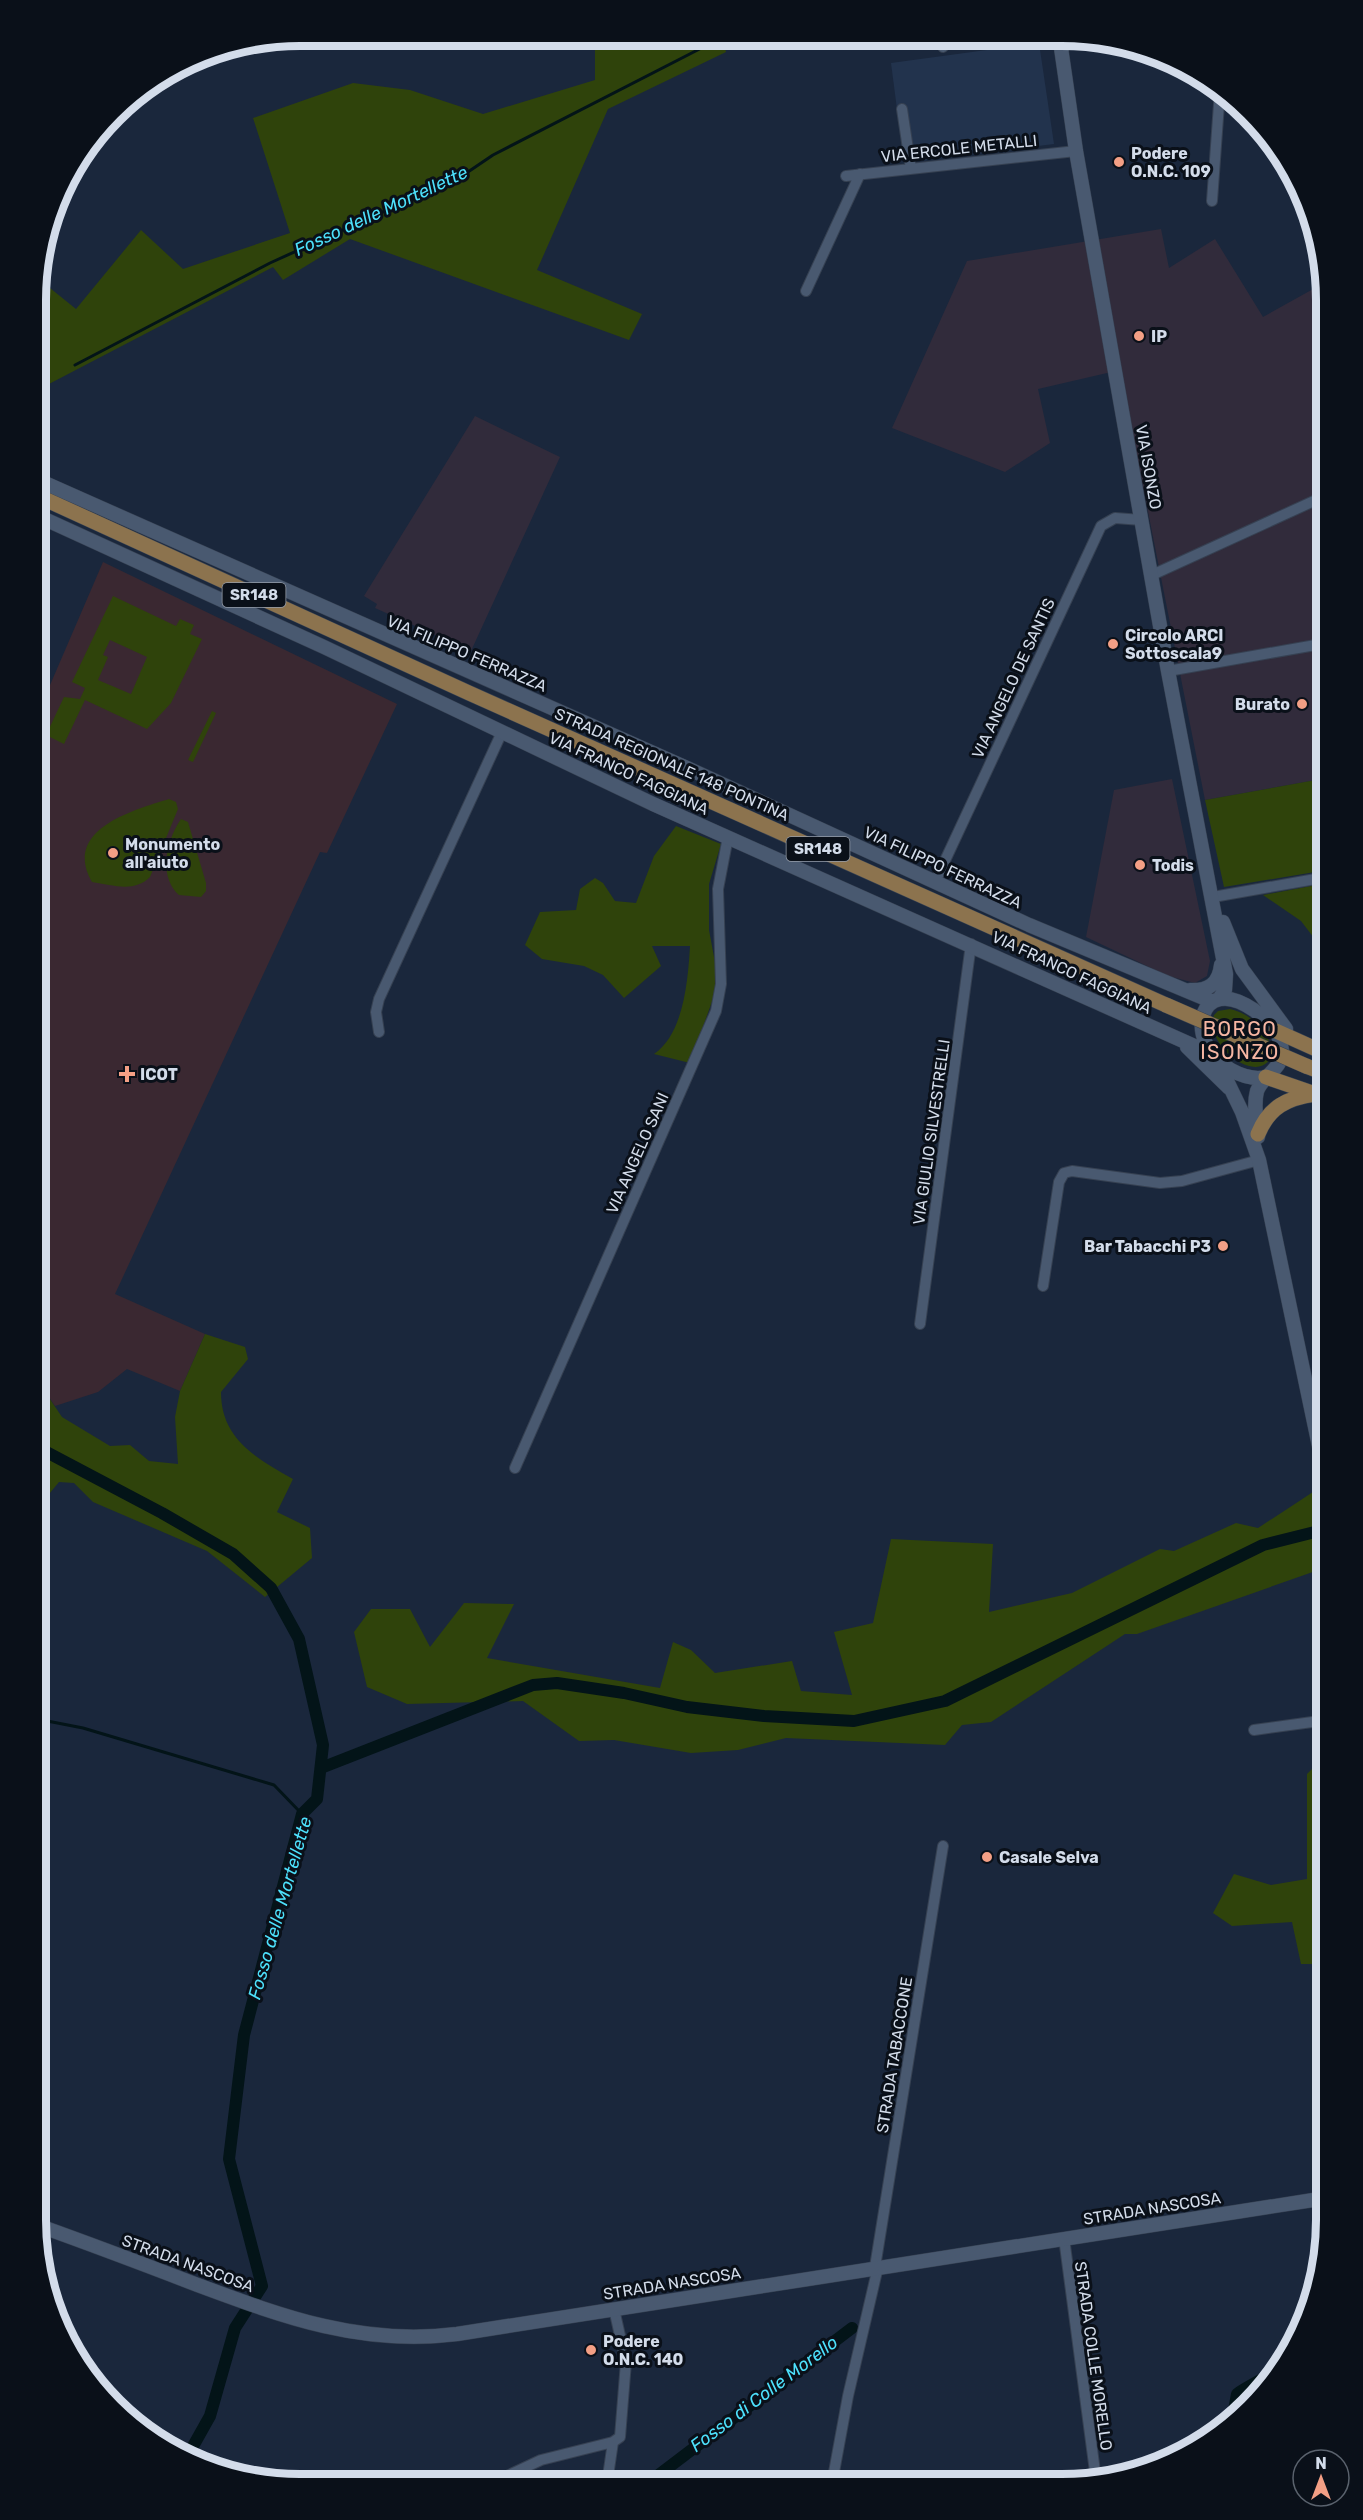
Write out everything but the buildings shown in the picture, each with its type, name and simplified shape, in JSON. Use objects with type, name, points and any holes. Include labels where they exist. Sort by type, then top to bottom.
[{"type":"main road","name":"STRADA REGIONALE 148 PONTINA","points":[[46,500],[470,693],[1166,1005],[1316,1070]]},
{"type":"main road","points":[[1276,1031],[1316,1048]]},
{"type":"main road","points":[[1266,1077],[1316,1094]]},
{"type":"main road","points":[[1258,1134],[1268,1115],[1277,1107],[1294,1097],[1316,1096]]},
{"type":"street","name":"VIA ISONZO","points":[[1061,46],[1076,151],[1168,671],[1213,897],[1229,956]]},
{"type":"street","points":[[1212,201],[1219,101]]},
{"type":"street","points":[[902,109],[911,169]]},
{"type":"street","name":"VIA ERCOLE METALLI","points":[[846,176],[1076,151]]},
{"type":"street","points":[[806,291],[860,174]]},
{"type":"street","name":"VIA FILIPPO FERRAZZA","points":[[46,484],[687,768],[1029,925],[1181,990],[1215,1000]]},
{"type":"street","points":[[1152,575],[1316,500]]},
{"type":"street","name":"VIA ANGELO DE SANTIS","points":[[935,882],[1101,526],[1114,518],[1142,520]]},
{"type":"street","name":"VIA FRANCO FAGGIANA","points":[[46,520],[728,837],[971,944],[1213,1056]]},
{"type":"street","points":[[1168,671],[1316,646]]},
{"type":"street","points":[[379,1032],[376,1012],[379,999],[502,732]]},
{"type":"street","name":"VIA ANGELO SANI","points":[[515,1468],[716,1011],[721,984],[718,889],[728,837]]},
{"type":"street","points":[[1213,897],[1316,879]]},
{"type":"street","name":"VIA GIULIO SILVESTRELLI","points":[[920,1324],[971,944]]},
{"type":"street","points":[[1181,990],[1201,990],[1213,985],[1229,956]]},
{"type":"street","points":[[1229,956],[1226,985],[1215,1000],[1204,1008],[1201,1018],[1204,1040],[1232,1090],[1259,1160],[1316,1432]]},
{"type":"street","points":[[1229,956],[1249,1007]]},
{"type":"street","points":[[1229,956],[1267,1006],[1298,1041]]},
{"type":"street","points":[[1215,1000],[1233,1000],[1249,1007],[1276,1031],[1282,1053],[1279,1065],[1266,1077],[1256,1099],[1259,1160]]},
{"type":"street","points":[[1168,1034],[1197,1055],[1232,1090]]},
{"type":"street","points":[[1213,1056],[1240,1075],[1266,1077]]},
{"type":"street","points":[[1043,1286],[1059,1182],[1064,1173],[1072,1171],[1137,1182],[1166,1183],[1259,1160]]},
{"type":"street","points":[[1254,1730],[1316,1722]]},
{"type":"street","name":"STRADA TABACCONE","points":[[834,2474],[876,2267],[943,1846]]},
{"type":"street","name":"STRADA NASCOSA","points":[[47,2229],[236,2299],[334,2330],[404,2338],[457,2334],[1316,2200]]},
{"type":"street","name":"STRADA COLLE MORELLO","points":[[1064,2238],[1095,2471]]},
{"type":"street","points":[[511,2474],[541,2460],[613,2442],[622,2433],[626,2368],[614,2309]]},
{"type":"street","points":[[608,2474],[613,2442]]},
{"type":"shaded area","points":[[1017,46],[1039,46],[1054,144],[904,163],[891,63]]},
{"type":"shaded area","points":[[1161,229],[1169,268],[1215,239],[1263,317],[1316,287],[1316,780],[1205,800],[1120,370],[1038,389],[1050,443],[1005,472],[892,428],[967,261]]},
{"type":"shaded area","points":[[475,416],[560,457],[471,651],[375,608],[377,604],[364,596]]},
{"type":"shaded area","name":"ICOT","points":[[103,562],[397,704],[327,853],[320,852],[115,1294],[205,1334],[180,1391],[127,1369],[98,1392],[55,1406],[46,1393],[46,694]]},
{"type":"shaded area","points":[[1172,779],[1210,961],[1207,976],[1195,983],[1168,976],[1086,937],[1114,790]]},
{"type":"green space","points":[[595,46],[665,46],[666,48],[670,46],[725,46],[726,52],[608,109],[537,270],[642,314],[629,340],[350,239],[283,280],[273,267],[49,384],[46,377],[47,286],[76,309],[141,230],[183,269],[290,233],[253,118],[353,83],[410,90],[483,114],[595,80]]},
{"type":"green space","points":[[113,596],[176,626],[180,619],[194,625],[190,634],[202,639],[171,703],[147,729],[85,700],[64,744],[46,735],[64,697],[80,699],[85,688],[72,682]],"holes":[[[110,640],[147,657],[131,694],[98,680],[108,657],[103,655]]]},
{"type":"green space","points":[[212,711],[216,713],[193,762],[188,760]]},
{"type":"green space","points":[[1316,780],[1316,872],[1224,887],[1205,800]]},
{"type":"green space","points":[[169,799],[176,802],[178,809],[150,877],[144,882],[130,886],[92,882],[85,864],[86,849],[94,836],[121,816]]},
{"type":"green space","points":[[181,819],[188,822],[206,883],[206,891],[201,897],[179,895],[168,878],[166,858],[168,848]]},
{"type":"green space","points":[[676,826],[721,844],[709,884],[709,930],[717,973],[714,996],[690,1063],[654,1054],[664,1045],[678,1020],[686,989],[690,946],[652,946],[661,966],[624,998],[603,975],[584,966],[542,959],[525,945],[540,912],[576,910],[580,889],[595,878],[603,883],[615,901],[636,903],[654,856]]},
{"type":"green space","points":[[1316,885],[1316,941],[1301,921],[1263,895]]},
{"type":"green space","points":[[1230,1009],[1252,1020],[1268,1038],[1273,1053],[1266,1063],[1257,1067],[1246,1065],[1234,1059],[1224,1050],[1213,1027],[1214,1015],[1218,1011]]},
{"type":"green space","points":[[205,1334],[245,1347],[248,1359],[221,1392],[227,1422],[234,1435],[254,1455],[293,1479],[277,1512],[310,1528],[312,1558],[265,1597],[207,1551],[93,1502],[74,1483],[59,1482],[46,1498],[46,1393],[62,1417],[110,1446],[130,1445],[149,1461],[178,1464],[175,1417],[180,1391]]},
{"type":"green space","points":[[1313,1492],[1316,1505],[1316,1571],[1137,1634],[1125,1634],[991,1722],[962,1725],[945,1745],[786,1738],[738,1750],[691,1753],[614,1740],[579,1741],[523,1701],[407,1704],[367,1687],[354,1632],[371,1609],[410,1609],[430,1647],[464,1603],[514,1604],[487,1658],[660,1688],[673,1642],[691,1650],[715,1673],[792,1661],[801,1691],[852,1695],[834,1632],[873,1623],[891,1539],[993,1544],[989,1612],[1072,1593],[1160,1549],[1174,1551],[1236,1523],[1258,1528]]},
{"type":"green space","points":[[1316,1765],[1316,1964],[1301,1964],[1292,1922],[1232,1926],[1213,1913],[1234,1874],[1271,1885],[1307,1879],[1307,1774]]},
{"type":"waterway","name":"Fosso delle Mortellette","points":[[75,365],[270,263],[462,176],[493,155],[705,46]]},
{"type":"waterway","name":"Fosso delle Mortellette","points":[[46,1452],[162,1513],[233,1554],[271,1588],[299,1639],[323,1745],[317,1799],[302,1814],[244,2035],[229,2159],[262,2286],[235,2328],[210,2416],[192,2449]]},
{"type":"waterway","points":[[321,1768],[533,1685],[557,1683],[624,1693],[687,1707],[764,1716],[854,1721],[945,1701],[1263,1545],[1316,1532]]},
{"type":"waterway","points":[[46,1721],[83,1728],[274,1785],[302,1814]]},
{"type":"waterway","name":"Fosso di Colle Morello","points":[[660,2474],[852,2328]]},
{"type":"waterway","points":[[1235,2406],[1237,2394],[1257,2382]]},
{"type":"place","name":"Podere O.N.C. 109","points":[[1119,162]]},
{"type":"place","name":"IP","points":[[1139,336]]},
{"type":"place","name":"Circolo ARCI Sottoscala9","points":[[1113,644]]},
{"type":"place","name":"Burato","points":[[1302,704]]},
{"type":"place","name":"Monumento all'aiuto","points":[[113,853]]},
{"type":"place","name":"Todis","points":[[1140,865]]},
{"type":"place","name":"ICOT","points":[[127,1074]]},
{"type":"place","name":"Bar Tabacchi P3","points":[[1223,1246]]},
{"type":"place","name":"Casale Selva","points":[[987,1857]]},
{"type":"place","name":"Podere O.N.C. 140","points":[[591,2350]]},
{"type":"district","name":"BORGO ISONZO","points":[[1240,1040]]}]
